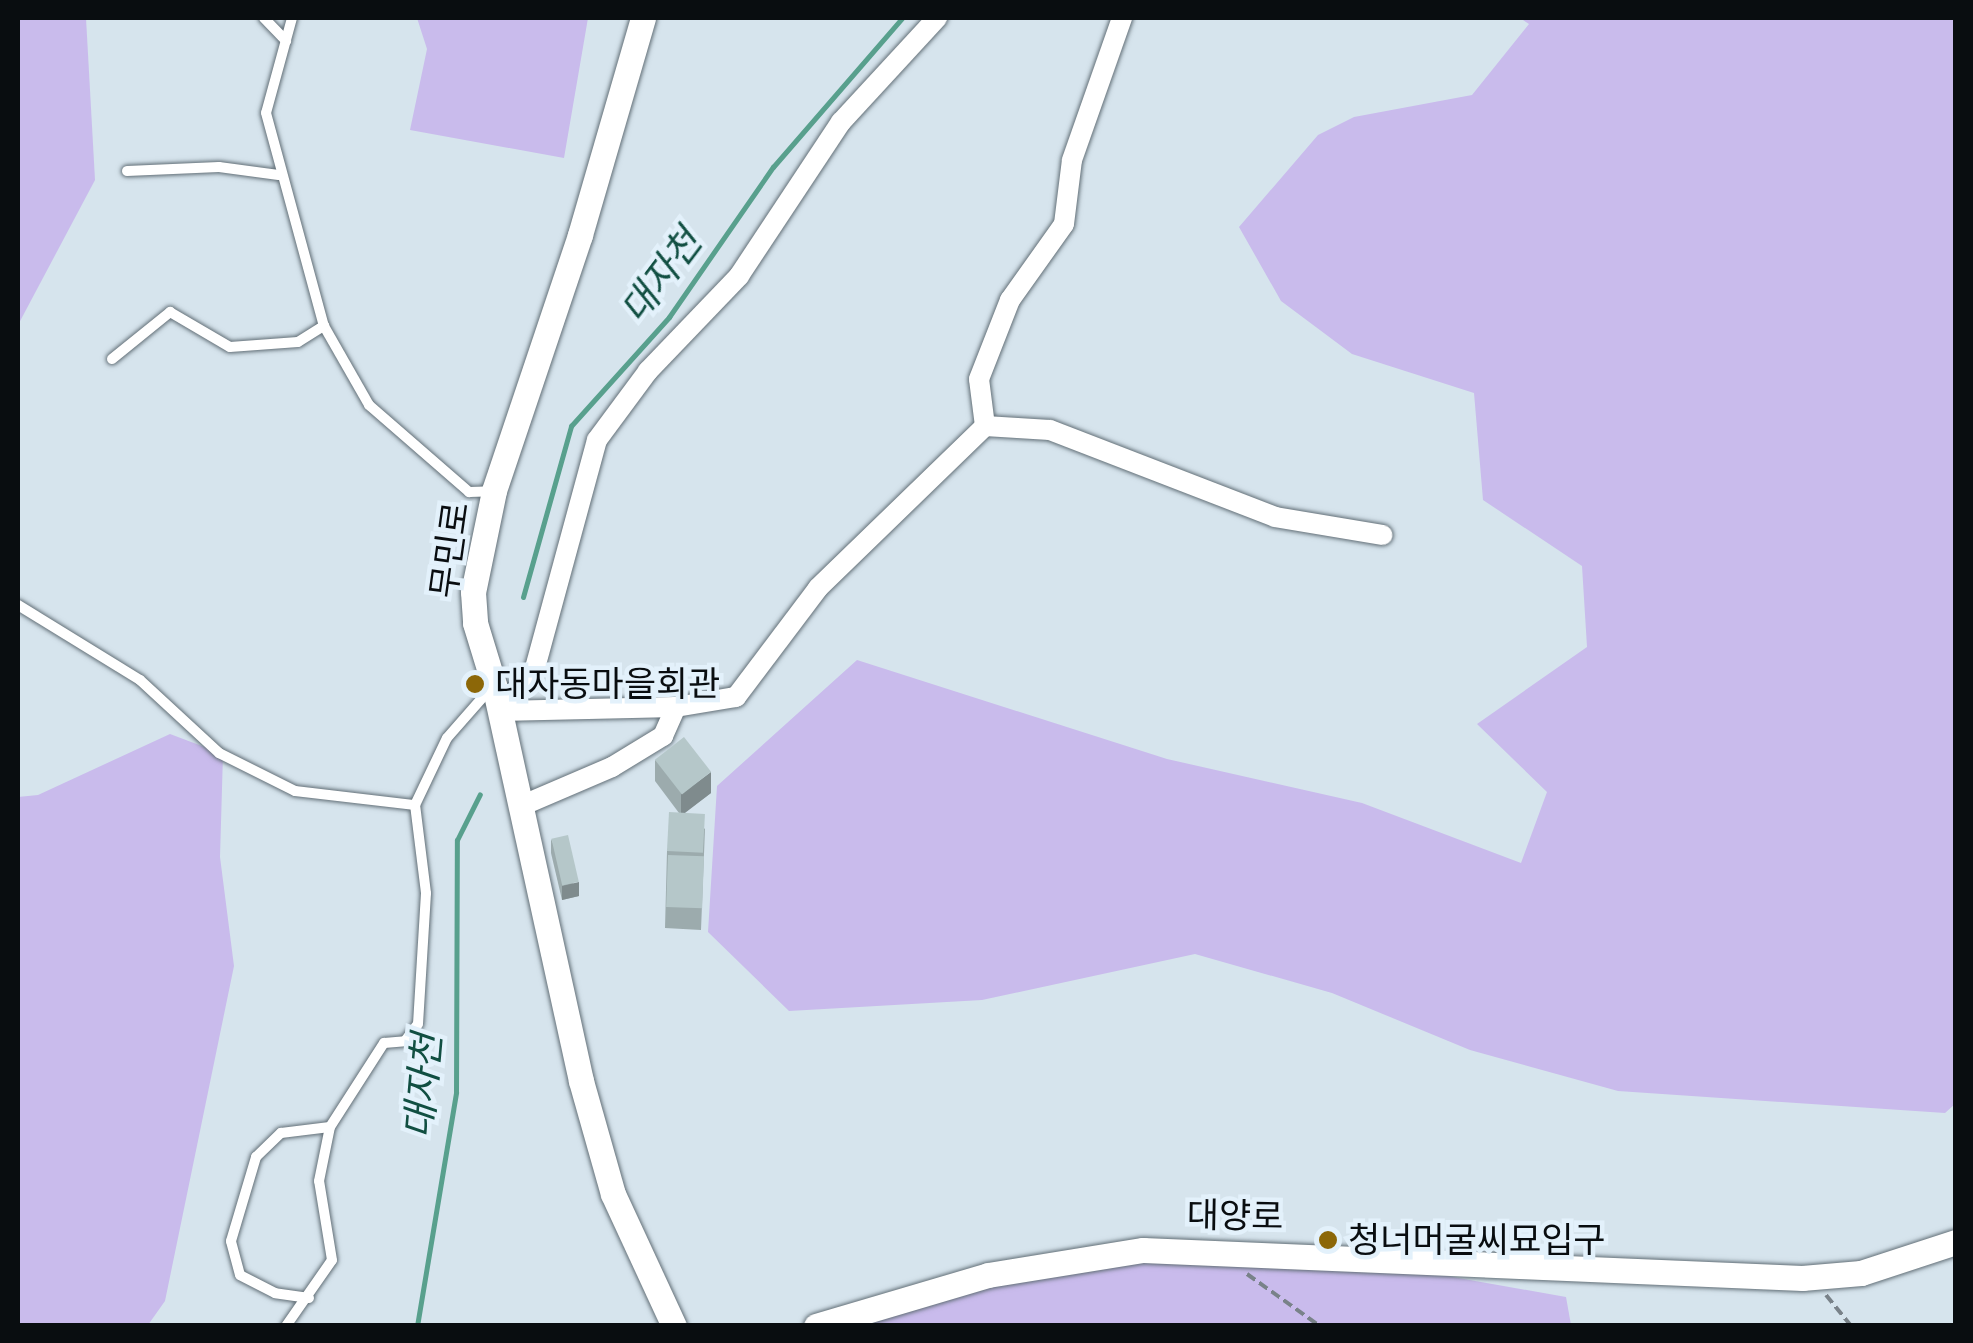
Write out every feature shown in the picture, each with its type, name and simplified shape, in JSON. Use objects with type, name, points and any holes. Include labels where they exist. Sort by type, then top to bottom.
[{"type":"street","name":"무민로","points":[[643,18],[580,234],[494,492],[473,592],[475,623],[494,684],[581,1081],[613,1194],[674,1326]]},
{"type":"street","points":[[500,711],[536,668],[598,440],[648,371],[740,276],[841,122],[937,18]]},
{"type":"street","points":[[986,426],[979,379],[1010,300],[1064,224],[1072,160],[1122,18]]},
{"type":"street","points":[[500,711],[676,707],[736,697],[818,588],[986,426],[1050,430],[1274,518],[1382,535]]},
{"type":"street","points":[[521,806],[612,767],[663,736],[676,707]]},
{"type":"street","name":"대양로","points":[[816,1326],[850,1311],[1072,1258],[1229,1249],[1660,1275],[1817,1276],[1862,1273],[1956,1242]]},
{"type":"lane","points":[[264,18],[286,41]]},
{"type":"lane","points":[[292,18],[266,113],[278,175],[324,326],[369,406],[469,492],[494,492]]},
{"type":"lane","points":[[128,170],[219,167],[278,175]]},
{"type":"lane","points":[[112,359],[170,312],[230,346],[298,342],[324,326]]},
{"type":"lane","points":[[18,604],[140,680],[219,753],[258,778],[295,791],[415,806]]},
{"type":"lane","points":[[286,1326],[332,1260],[319,1182],[330,1127],[384,1044],[405,1041],[418,1024],[426,892],[415,806],[448,738],[494,684]]},
{"type":"lane","points":[[309,1298],[275,1293],[240,1275],[231,1241],[256,1157],[282,1133],[330,1127]]},
{"type":"path","points":[[1229,1249],[1251,1280],[1320,1326]]},
{"type":"path","points":[[1817,1276],[1832,1308],[1851,1326]]},
{"type":"shaded area","points":[[18,18],[86,18],[95,180],[18,325]]},
{"type":"shaded area","points":[[417,18],[588,18],[564,158],[410,130],[427,49]]},
{"type":"shaded area","points":[[1520,18],[1955,18],[1955,1104],[1945,1113],[1618,1091],[1470,1050],[1332,993],[1195,954],[982,1000],[789,1011],[708,932],[717,786],[857,660],[1167,759],[1362,803],[1521,863],[1547,792],[1477,724],[1587,647],[1582,566],[1483,500],[1474,393],[1352,354],[1281,301],[1239,227],[1318,135],[1354,117],[1472,95],[1529,24]]},
{"type":"shaded area","points":[[170,734],[223,754],[220,857],[234,966],[165,1301],[148,1325],[18,1326],[18,797],[38,795]]},
{"type":"shaded area","points":[[1072,1249],[1419,1271],[1566,1297],[1571,1325],[862,1326]]},
{"type":"building","points":[[684,737],[711,772],[682,794],[655,760]]},
{"type":"building","points":[[669,812],[705,814],[703,853],[667,851]]},
{"type":"building","points":[[568,835],[579,882],[562,886],[551,839]]},
{"type":"building","points":[[668,855],[704,856],[702,908],[666,907]]},
{"type":"waterway","name":"대자천","points":[[523,597],[571,426],[669,317],[773,167],[902,18]]},
{"type":"waterway","name":"대자천","points":[[417,1326],[456,1092],[457,840],[480,794]]},
{"type":"place","name":"대자동마을회관","points":[[475,684]]},
{"type":"place","name":"청너머굴씨묘입구","points":[[1328,1240]]}]
